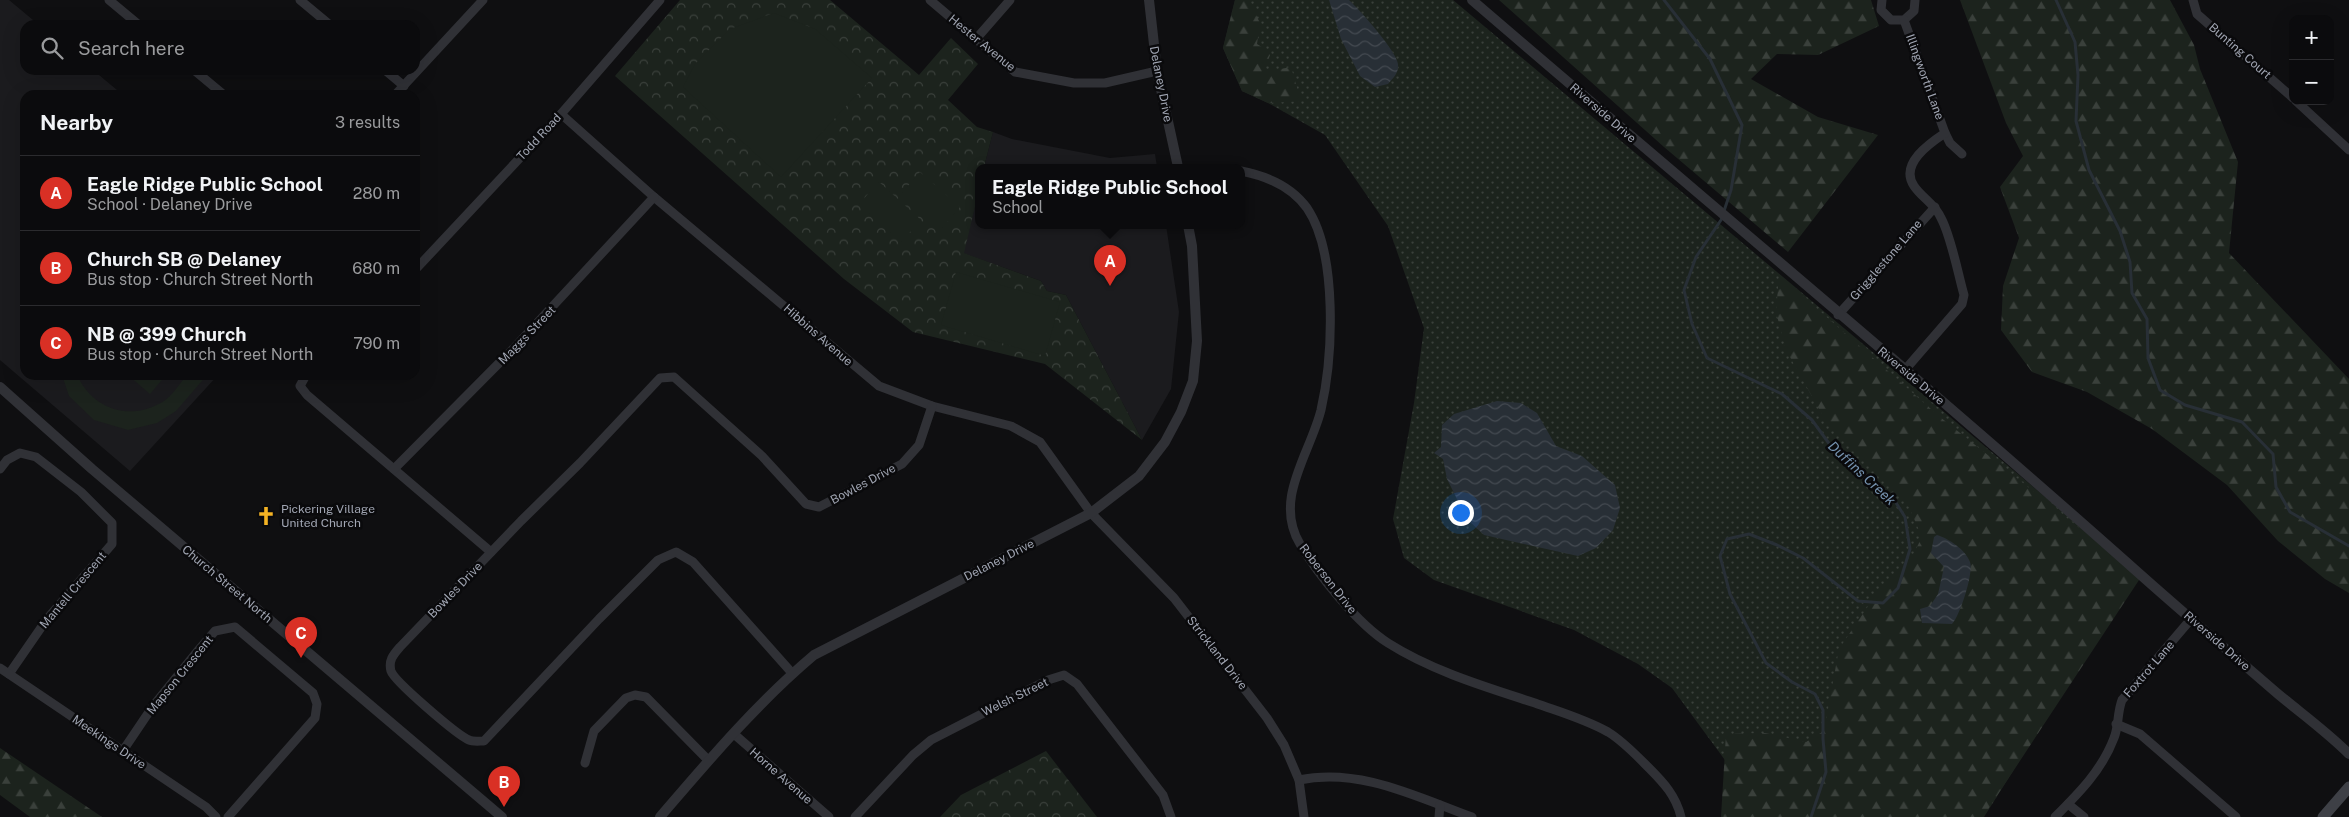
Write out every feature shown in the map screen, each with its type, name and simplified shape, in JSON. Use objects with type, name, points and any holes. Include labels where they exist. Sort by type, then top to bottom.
[{"type":"main road","points":[[2323,817],[2349,787]]},
{"type":"street","points":[[109,0],[134,20]]},
{"type":"street","points":[[300,0],[324,20]]},
{"type":"street","points":[[420,69],[483,0]]},
{"type":"street","name":"Todd Road","points":[[420,265],[561,114],[660,0]]},
{"type":"street","name":"Hester Avenue","points":[[930,0],[1015,72],[1074,83],[1105,83],[1157,70]]},
{"type":"street","points":[[976,39],[1010,0]]},
{"type":"street","name":"Delaney Drive","points":[[1149,0],[1157,70],[1177,164]]},
{"type":"street","name":"Riverside Drive","points":[[1472,0],[1706,202],[1788,269],[1838,315],[1966,421],[2191,619],[2349,754]]},
{"type":"street","name":"Illingworth Lane","points":[[1882,0],[1881,10],[1890,20],[1904,20],[1914,11],[1915,0]]},
{"type":"street","name":"Bunting Court","points":[[2193,0],[2197,14],[2289,94]]},
{"type":"street","name":"Illingworth Lane","points":[[1904,20],[1945,133],[1950,143],[1962,154]]},
{"type":"street","points":[[200,75],[218,90]]},
{"type":"street","points":[[391,75],[404,86]]},
{"type":"street","points":[[400,90],[414,75]]},
{"type":"street","points":[[2300,105],[2349,150]]},
{"type":"street","name":"Hibbins Avenue","points":[[561,114],[654,197],[872,381],[896,394],[932,406],[995,421],[1027,433],[1040,442],[1050,453],[1091,513]]},
{"type":"street","name":"Illingworth Lane","points":[[1904,371],[1962,304],[1964,295],[1942,219],[1934,206],[1913,186],[1910,169],[1928,145],[1945,133]]},
{"type":"street","name":"Roberson Drive","points":[[1245,172],[1266,176],[1292,192],[1306,207],[1316,225],[1325,259],[1330,322],[1330,354],[1320,411],[1293,487],[1289,509],[1291,525],[1300,544],[1349,609],[1362,623],[1386,642],[1414,658],[1502,692],[1581,719],[1609,733],[1666,785],[1678,806],[1681,817]]},
{"type":"street","name":"Maggs Street","points":[[394,469],[514,350],[654,197]]},
{"type":"street","name":"Grigglestone Lane","points":[[1838,315],[1934,206]]},
{"type":"street","name":"Delaney Drive","points":[[660,817],[708,760],[792,673],[814,654],[1091,513],[1139,476],[1160,450],[1181,412],[1193,381],[1197,341],[1192,246],[1189,229]]},
{"type":"street","name":"Bowles Drive","points":[[792,673],[693,562],[676,552],[658,560],[484,741],[470,741],[455,732],[391,672],[391,659],[400,647],[580,463],[660,378],[674,377],[762,456],[806,504],[819,507],[902,464],[919,445],[932,406]]},
{"type":"street","points":[[303,380],[300,386],[307,395],[491,552]]},
{"type":"street","name":"Church Street North","points":[[0,387],[92,469],[502,817]]},
{"type":"street","name":"Mantell Crescent","points":[[0,469],[7,460],[20,453],[36,457],[81,492],[106,516],[112,523],[114,533],[112,544],[47,619],[9,674]]},
{"type":"street","name":"Strickland Drive","points":[[1091,513],[1174,598],[1248,692],[1284,745],[1299,780],[1304,817]]},
{"type":"street","name":"Foxtrot Lane","points":[[2068,804],[2096,774],[2108,756],[2116,733],[2116,724],[2122,700],[2191,619]]},
{"type":"street","name":"Mapson Crescent","points":[[122,752],[153,706],[215,631],[235,627],[313,693],[317,704],[315,718],[228,817]]},
{"type":"street","name":"Meekings Drive","points":[[0,668],[206,807],[216,817]]},
{"type":"street","name":"Welsh Street","points":[[855,817],[913,755],[931,740],[1048,680],[1064,675],[1077,684],[1163,795],[1171,817]]},
{"type":"street","points":[[585,762],[594,731],[626,698],[635,695],[646,697],[708,760]]},
{"type":"street","points":[[2116,724],[2140,734],[2236,817]]},
{"type":"street","name":"Horne Avenue","points":[[734,734],[829,817]]},
{"type":"street","points":[[1299,780],[1338,775],[1368,780],[1472,817]]},
{"type":"street","points":[[2055,817],[2068,804],[2084,817]]},
{"type":"street","points":[[1439,817],[1440,805]]},
{"type":"shaded area","points":[[0,0],[9,0],[33,20],[20,20],[20,75],[99,75],[117,90],[20,90],[20,377],[0,360]]},
{"type":"shaded area","points":[[993,132],[1012,139],[1110,158],[1155,154],[1157,164],[985,164]]},
{"type":"shaded area","points":[[975,206],[975,229],[1167,229],[1179,312],[1171,389],[1142,440],[1066,295],[1047,291],[1041,281],[963,253]]},
{"type":"shaded area","points":[[23,380],[213,380],[130,471]]},
{"type":"green space","points":[[680,0],[830,0],[919,75],[951,38],[978,64],[948,100],[977,127],[993,132],[985,164],[975,164],[975,207],[964,253],[1041,281],[1047,291],[1066,295],[1142,440],[1045,364],[913,332],[844,279],[615,76]]},
{"type":"green space","points":[[1235,0],[1453,0],[2137,574],[1984,817],[1738,817],[1733,771],[1672,688],[1638,664],[1574,630],[1434,580],[1404,558],[1393,519],[1414,403],[1424,328],[1388,226],[1325,135],[1268,103],[1242,91],[1223,48]]},
{"type":"green space","points":[[1235,0],[1251,0],[1250,3],[1260,23],[1257,44],[1270,55],[1264,72],[1291,67],[1301,101],[1268,103],[1242,91],[1223,48]]},
{"type":"green space","points":[[1499,0],[1871,0],[1879,26],[1818,55],[1777,54],[1751,79],[1818,117],[1878,135],[1788,252],[1664,147]]},
{"type":"green space","points":[[1960,0],[2170,0],[2194,45],[2200,69],[2238,162],[2229,253],[2349,379],[2349,593],[2325,579],[2278,541],[2227,485],[2152,429],[2087,392],[2032,372],[2001,330],[2003,286],[2019,238],[2000,187],[2023,156],[2006,123]]},
{"type":"green space","points":[[774,13],[815,29],[872,78],[781,177],[683,87],[695,64],[730,29]]},
{"type":"green space","points":[[920,172],[960,207],[942,228],[902,193]]},
{"type":"green space","points":[[879,182],[921,220],[901,242],[859,204]]},
{"type":"green space","points":[[956,272],[1060,302],[1045,356],[941,325]]},
{"type":"green space","points":[[1779,275],[1940,417],[2141,577],[1983,817],[1721,817],[1726,734],[1765,733],[1806,742],[1824,731],[1839,649],[1879,590],[1908,565],[1922,537],[1905,498],[1873,470],[1828,425],[1786,350],[1776,312]]},
{"type":"green space","points":[[64,380],[80,380],[93,397],[103,404],[114,409],[139,411],[167,399],[183,380],[203,380],[176,411],[157,423],[128,430],[94,420],[69,396]]},
{"type":"green space","points":[[134,380],[162,380],[150,394]]},
{"type":"green space","points":[[0,748],[102,817],[30,817],[0,795]]},
{"type":"green space","points":[[1046,751],[1097,817],[940,817],[961,795]]},
{"type":"water","points":[[1329,0],[1349,0],[1385,41],[1398,64],[1398,70],[1388,84],[1375,87],[1360,76],[1341,39]]},
{"type":"water","points":[[1497,401],[1521,403],[1537,413],[1556,446],[1582,456],[1615,485],[1620,508],[1613,530],[1596,548],[1578,556],[1484,535],[1467,519],[1447,479],[1443,459],[1434,453],[1441,447],[1442,425],[1454,414]]},
{"type":"water","points":[[1937,535],[1956,545],[1968,557],[1971,567],[1966,594],[1952,624],[1922,623],[1920,609],[1930,606],[1938,594],[1944,567],[1931,553],[1934,537]]},
{"type":"waterway","name":"Duffins Creek","points":[[1664,0],[1710,59],[1742,125],[1731,190],[1721,220],[1696,257],[1684,290],[1692,324],[1707,358],[1782,394],[1812,420],[1833,449],[1893,498],[1905,517],[1910,549],[1898,588],[1883,603],[1858,601],[1803,558],[1749,534],[1727,539],[1720,556],[1730,594],[1766,663],[1792,682],[1815,694],[1823,710],[1826,772],[1811,817]]},
{"type":"waterway","points":[[2056,0],[2075,42],[2078,75],[2076,121],[2089,170],[2120,231],[2130,262],[2132,293],[2147,319],[2148,358],[2160,390],[2185,405],[2242,422],[2273,454],[2276,487],[2290,512],[2349,546]]},
{"type":"place","name":"Eagle Ridge Public School","points":[[1110,286]]},
{"type":"place","name":"Pickering Village United Church","points":[[266,516]]},
{"type":"place","name":"NB @ 399 Church","points":[[301,658]]},
{"type":"place","name":"Church SB @ Delaney","points":[[504,807]]}]
